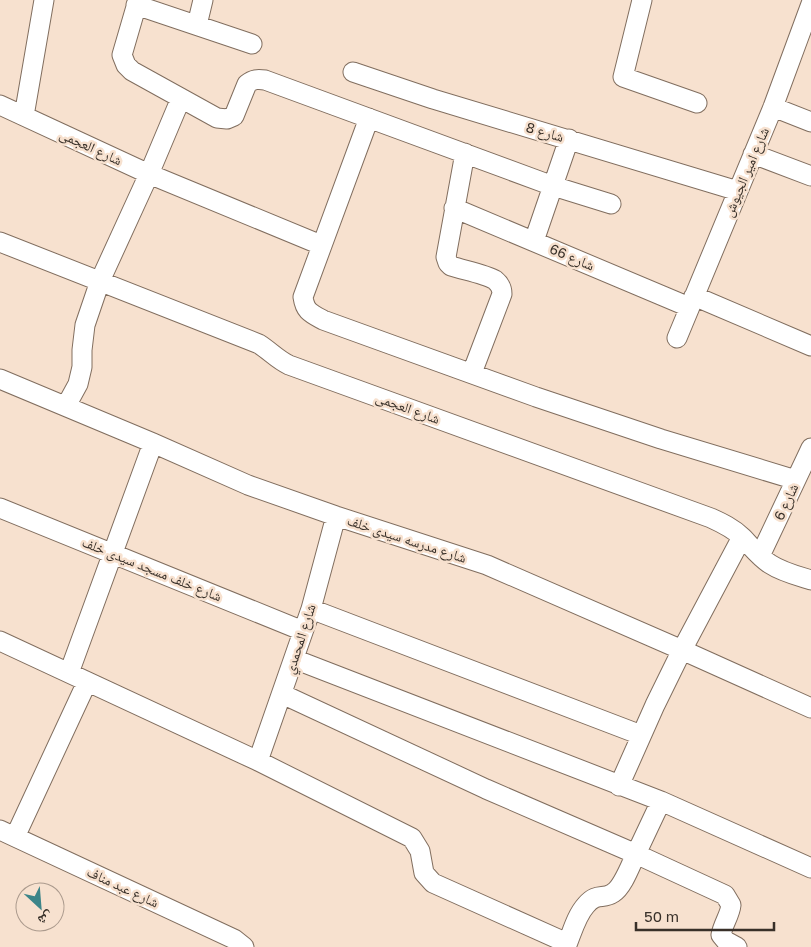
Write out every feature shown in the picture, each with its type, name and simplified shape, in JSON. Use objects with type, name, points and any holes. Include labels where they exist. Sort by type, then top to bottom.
[{"type":"street","points":[[24,116],[44,0]]},
{"type":"street","points":[[197,25],[204,0]]},
{"type":"street","points":[[642,0],[623,77],[697,103]]},
{"type":"street","points":[[252,44],[137,2],[122,55],[126,65],[132,71],[217,118],[227,119],[234,116],[247,84],[250,81],[259,79],[553,186],[610,204]]},
{"type":"street","name":"شارع امير الجيوش","points":[[677,338],[773,107],[811,4]]},
{"type":"street","name":"شارع 8","points":[[353,72],[433,99],[738,190]]},
{"type":"street","points":[[66,406],[78,384],[82,366],[84,325],[100,281],[181,98]]},
{"type":"street","name":"شارع العجمى","points":[[0,105],[149,174],[321,245]]},
{"type":"street","points":[[773,107],[811,122]]},
{"type":"street","points":[[369,118],[302,297],[307,311],[323,320],[536,397],[661,439],[796,480]]},
{"type":"street","points":[[534,241],[569,139]]},
{"type":"street","points":[[465,153],[446,257],[451,266],[496,281],[502,289],[502,294],[472,373]]},
{"type":"street","points":[[753,154],[811,176]]},
{"type":"street","name":"شارع 66","points":[[454,208],[534,241],[811,346]]},
{"type":"street","name":"شارع العجمى","points":[[0,242],[259,344],[289,366],[711,518],[732,529],[771,565],[811,580]]},
{"type":"street","name":"شارع مدرسه سيدى خلف","points":[[0,379],[248,485],[487,565],[811,708]]},
{"type":"street","points":[[69,673],[152,443]]},
{"type":"street","name":"شارع 6","points":[[760,556],[810,452]]},
{"type":"street","name":"شارع خلف مسجد سيدى خلف","points":[[0,508],[303,631]]},
{"type":"street","name":"شارع المحمدي","points":[[258,761],[311,609],[336,516]]},
{"type":"street","points":[[618,786],[682,650],[742,537]]},
{"type":"street","points":[[311,609],[641,735]]},
{"type":"street","points":[[0,641],[258,761],[412,838],[420,851],[424,873],[433,883],[567,945],[584,907],[594,898],[612,894],[617,890],[661,801]]},
{"type":"street","points":[[294,659],[618,786],[661,801],[811,868]]},
{"type":"street","points":[[8,833],[87,682]]},
{"type":"street","points":[[282,694],[486,789],[725,895],[731,904],[731,910],[722,930],[722,935],[726,941],[737,947]]},
{"type":"street","name":"شارع عبد مناف","points":[[8,833],[234,939],[244,947]]}]
